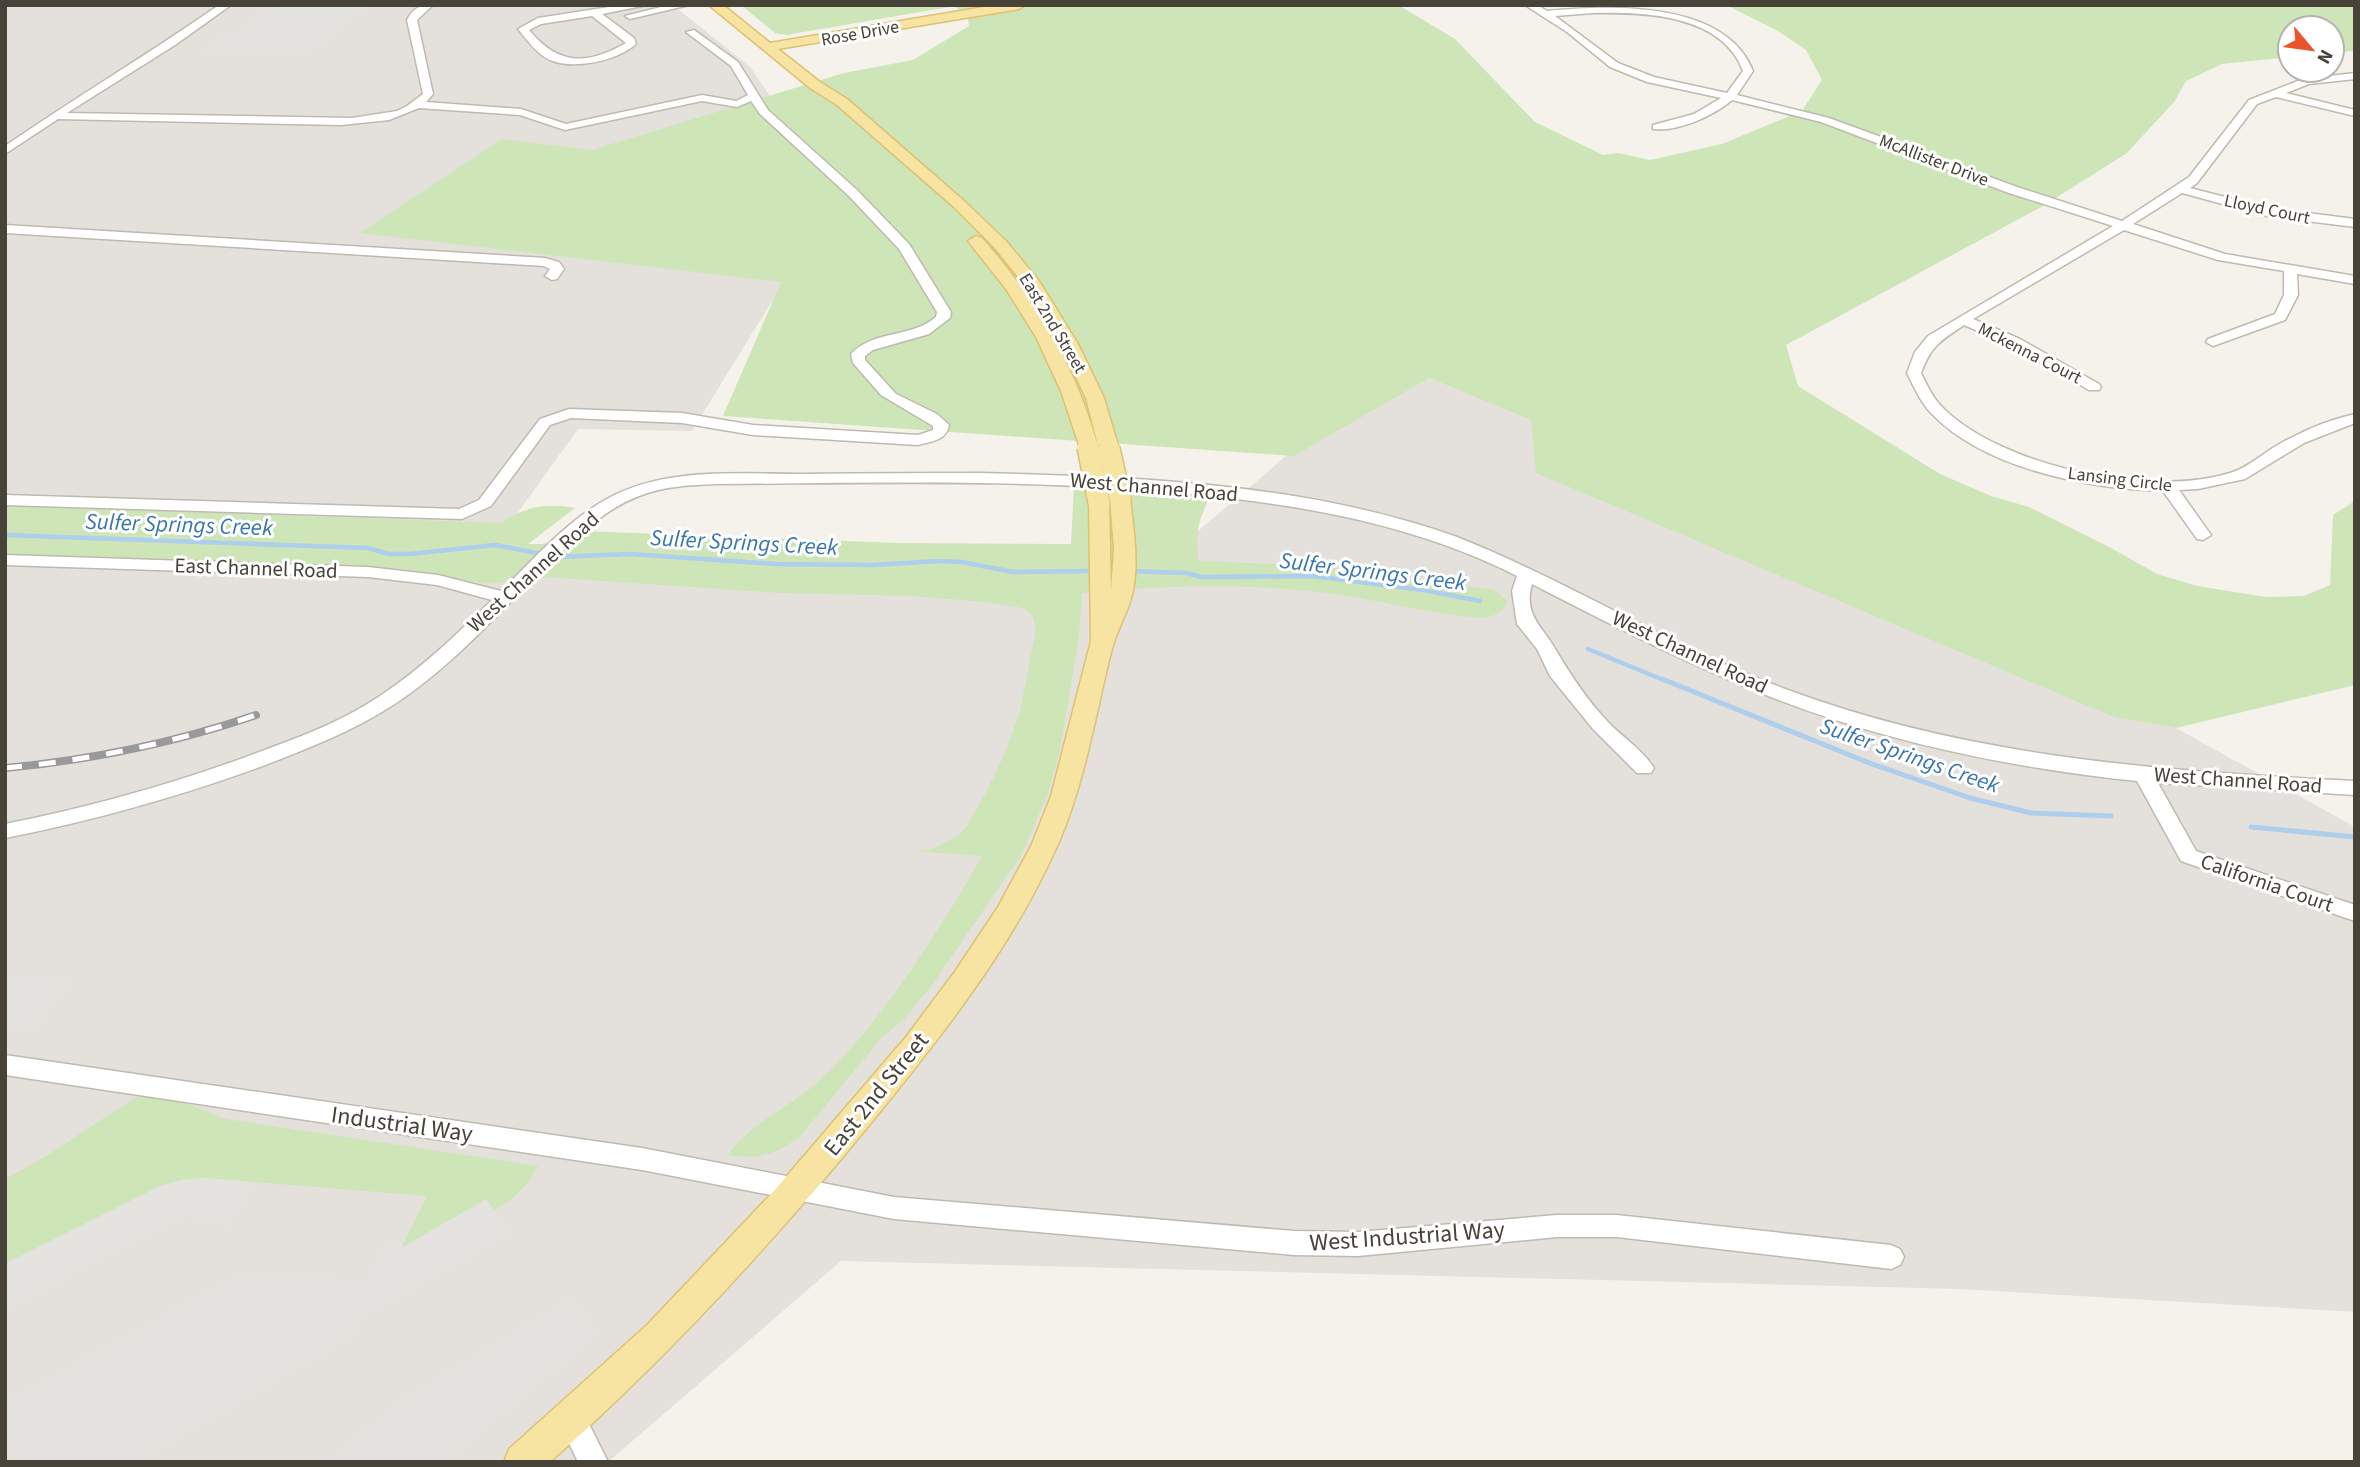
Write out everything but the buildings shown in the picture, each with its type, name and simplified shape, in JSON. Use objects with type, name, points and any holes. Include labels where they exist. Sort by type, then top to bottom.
[{"type":"main road","name":"East 2nd Street","points":[[715,5],[815,85],[842,102],[959,204],[1018,266],[1052,316],[1095,398],[1110,449],[1109,500],[1099,548],[1109,600]]},
{"type":"main road","name":"Rose Drive","points":[[784,45],[855,29],[992,5]]},
{"type":"main road","name":"Rose Drive","points":[[769,47],[1019,5]]},
{"type":"main road","name":"East 2nd Street","points":[[522,1462],[646,1352],[798,1190],[969,976],[1009,913],[1045,845],[1059,809],[1082,736],[1109,600],[1125,541],[1088,447],[1073,393],[1018,295],[995,264],[961,227],[828,106],[815,85]]},
{"type":"street","points":[[5,151],[226,5]]},
{"type":"street","points":[[418,105],[428,94],[428,87],[412,20],[415,14],[428,5]]},
{"type":"street","points":[[600,17],[642,5]]},
{"type":"street","points":[[600,17],[630,40],[631,44],[606,55],[561,61],[548,55],[523,29],[538,21],[576,14],[600,17],[684,5]]},
{"type":"street","name":"McAllister Drive","points":[[1530,5],[1604,59],[1624,70],[1669,85],[1788,110],[1846,127],[2013,190],[2224,257],[2355,281]]},
{"type":"street","points":[[1547,15],[1591,10],[1633,10],[1678,18],[1709,28],[1721,36],[1745,61],[1748,71],[1745,79],[1715,108],[1696,118],[1657,127]]},
{"type":"street","points":[[5,500],[462,514],[485,503],[545,422],[569,413],[682,418],[753,430],[918,440],[935,436],[941,425],[885,392],[858,360],[858,354],[870,345],[929,330],[943,318],[944,312],[904,247],[853,193],[783,132],[751,97],[745,78],[733,62],[691,32]]},
{"type":"street","name":"Lansing Circle","points":[[2355,76],[2307,81],[2253,102],[2193,180],[2122,226],[1933,339],[1922,352],[1914,373],[1924,393],[1939,413],[1965,433],[2034,465],[2084,478],[2169,488],[2233,478],[2254,469],[2293,442],[2355,418]]},
{"type":"street","points":[[2273,93],[2355,113]]},
{"type":"street","points":[[57,116],[355,122],[384,117],[418,105],[521,112],[565,127],[702,98],[737,104],[751,97]]},
{"type":"street","name":"Lloyd Court","points":[[2181,189],[2267,212],[2355,223]]},
{"type":"street","points":[[5,229],[545,262],[557,269],[552,276]]},
{"type":"street","points":[[2213,342],[2280,317],[2291,295],[2290,271]]},
{"type":"street","name":"Mckenna Court","points":[[1965,321],[2015,342],[2094,387]]},
{"type":"street","name":"West Channel Road","points":[[5,831],[151,795],[250,763],[332,731],[364,715],[405,687],[587,519],[624,496],[686,481],[716,479],[1054,477],[1208,490],[1382,521],[1444,537],[1526,574],[1690,655],[1798,699],[1888,727],[1991,752],[2084,768],[2144,775],[2355,788]]},
{"type":"street","points":[[2169,488],[2203,535]]},
{"type":"street","name":"East Channel Road","points":[[5,560],[368,572],[438,580],[503,597]]},
{"type":"street","points":[[1526,574],[1521,591],[1526,624],[1545,647],[1557,672],[1600,725],[1644,768]]},
{"type":"street","name":"California Court","points":[[2144,775],[2188,856],[2355,913]]},
{"type":"street","name":"Industrial Way","points":[[5,1065],[642,1159],[798,1190]]},
{"type":"street","name":"West Industrial Way","points":[[798,1190],[894,1208],[1294,1243],[1358,1244],[1557,1226],[1617,1226],[1891,1257]]},
{"type":"street","points":[[572,1420],[594,1462]]},
{"type":"shaded area","points":[[5,5],[673,5],[750,67],[791,126],[787,277],[692,431],[578,429],[506,529],[5,513]]},
{"type":"shaded area","points":[[288,5],[368,5],[306,53],[202,51],[226,34],[235,34],[264,14]]},
{"type":"shaded area","points":[[1429,378],[1531,420],[2114,717],[2176,728],[2355,827],[2355,1312],[1960,1289],[841,1261],[608,1462],[5,1462],[5,528],[1156,567],[1286,456]]},
{"type":"shaded area","points":[[5,977],[71,981],[31,1031],[5,1029]]},
{"type":"shaded area","points":[[205,1178],[254,1182],[228,1225],[184,1215],[5,1308],[5,1264],[160,1186]]},
{"type":"shaded area","points":[[486,1199],[509,1232],[355,1320],[359,1331],[134,1462],[17,1462],[5,1423],[5,1404],[215,1289],[252,1273],[366,1282],[385,1246],[402,1248]]},
{"type":"shaded area","points":[[573,1298],[594,1336],[441,1462],[325,1462],[351,1446],[394,1406]]},
{"type":"green space","points":[[741,5],[1398,5],[1455,39],[1535,122],[1603,155],[1618,153],[1650,160],[1722,144],[1802,111],[1822,80],[1806,50],[1778,31],[1726,5],[2355,5],[2355,51],[2346,52],[2346,14],[2276,14],[2276,58],[2222,64],[2186,81],[2174,102],[2127,153],[2043,206],[1786,345],[1798,386],[1940,474],[1991,496],[2029,507],[2157,574],[2197,586],[2266,597],[2304,596],[2330,585],[2333,515],[2355,501],[2355,685],[2176,728],[2114,717],[1536,473],[1531,420],[1429,378],[1294,456],[723,416],[781,282],[360,233],[502,139],[592,150],[844,73],[913,60],[969,26],[968,19],[955,6],[786,35],[775,33]]},
{"type":"green space","points":[[1074,486],[1210,496],[1198,528],[1198,561],[1324,566],[1494,590],[1507,600],[1497,614],[1479,618],[1332,594],[1254,587],[1197,586],[1082,593],[1079,636],[1060,750],[1047,796],[1022,854],[932,985],[903,1020],[882,1037],[799,1138],[777,1151],[756,1157],[727,1156],[756,1126],[814,1085],[861,1037],[927,946],[982,856],[916,851],[932,849],[959,835],[986,792],[1005,753],[1020,711],[1036,629],[1033,616],[1023,608],[913,596],[780,593],[516,575],[496,583],[485,583],[393,568],[5,554],[5,506],[501,523],[528,509],[555,506],[575,508],[528,544],[543,544],[582,531],[898,543],[1071,544]]},
{"type":"green space","points":[[138,1096],[185,1103],[226,1119],[538,1166],[520,1191],[494,1210],[486,1199],[401,1248],[427,1196],[205,1178],[160,1186],[5,1264],[5,1179],[43,1158]]},
{"type":"waterway","name":"Sulfer Springs Creek","points":[[5,535],[368,548],[389,554],[495,545],[558,557],[630,554],[775,564],[873,565],[939,561],[962,562],[1013,572],[1094,571]]},
{"type":"waterway","name":"Sulfer Springs Creek","points":[[1129,571],[1187,573],[1201,577],[1312,576],[1423,590],[1480,601]]},
{"type":"waterway","name":"Sulfer Springs Creek","points":[[1588,649],[1666,681]]},
{"type":"waterway","name":"Sulfer Springs Creek","points":[[1662,679],[1872,764],[1970,798],[2031,813],[2111,816]]},
{"type":"waterway","name":"Sulfer Springs Creek","points":[[2251,827],[2355,837]]},
{"type":"railway","points":[[5,768],[132,749],[256,715]]}]
